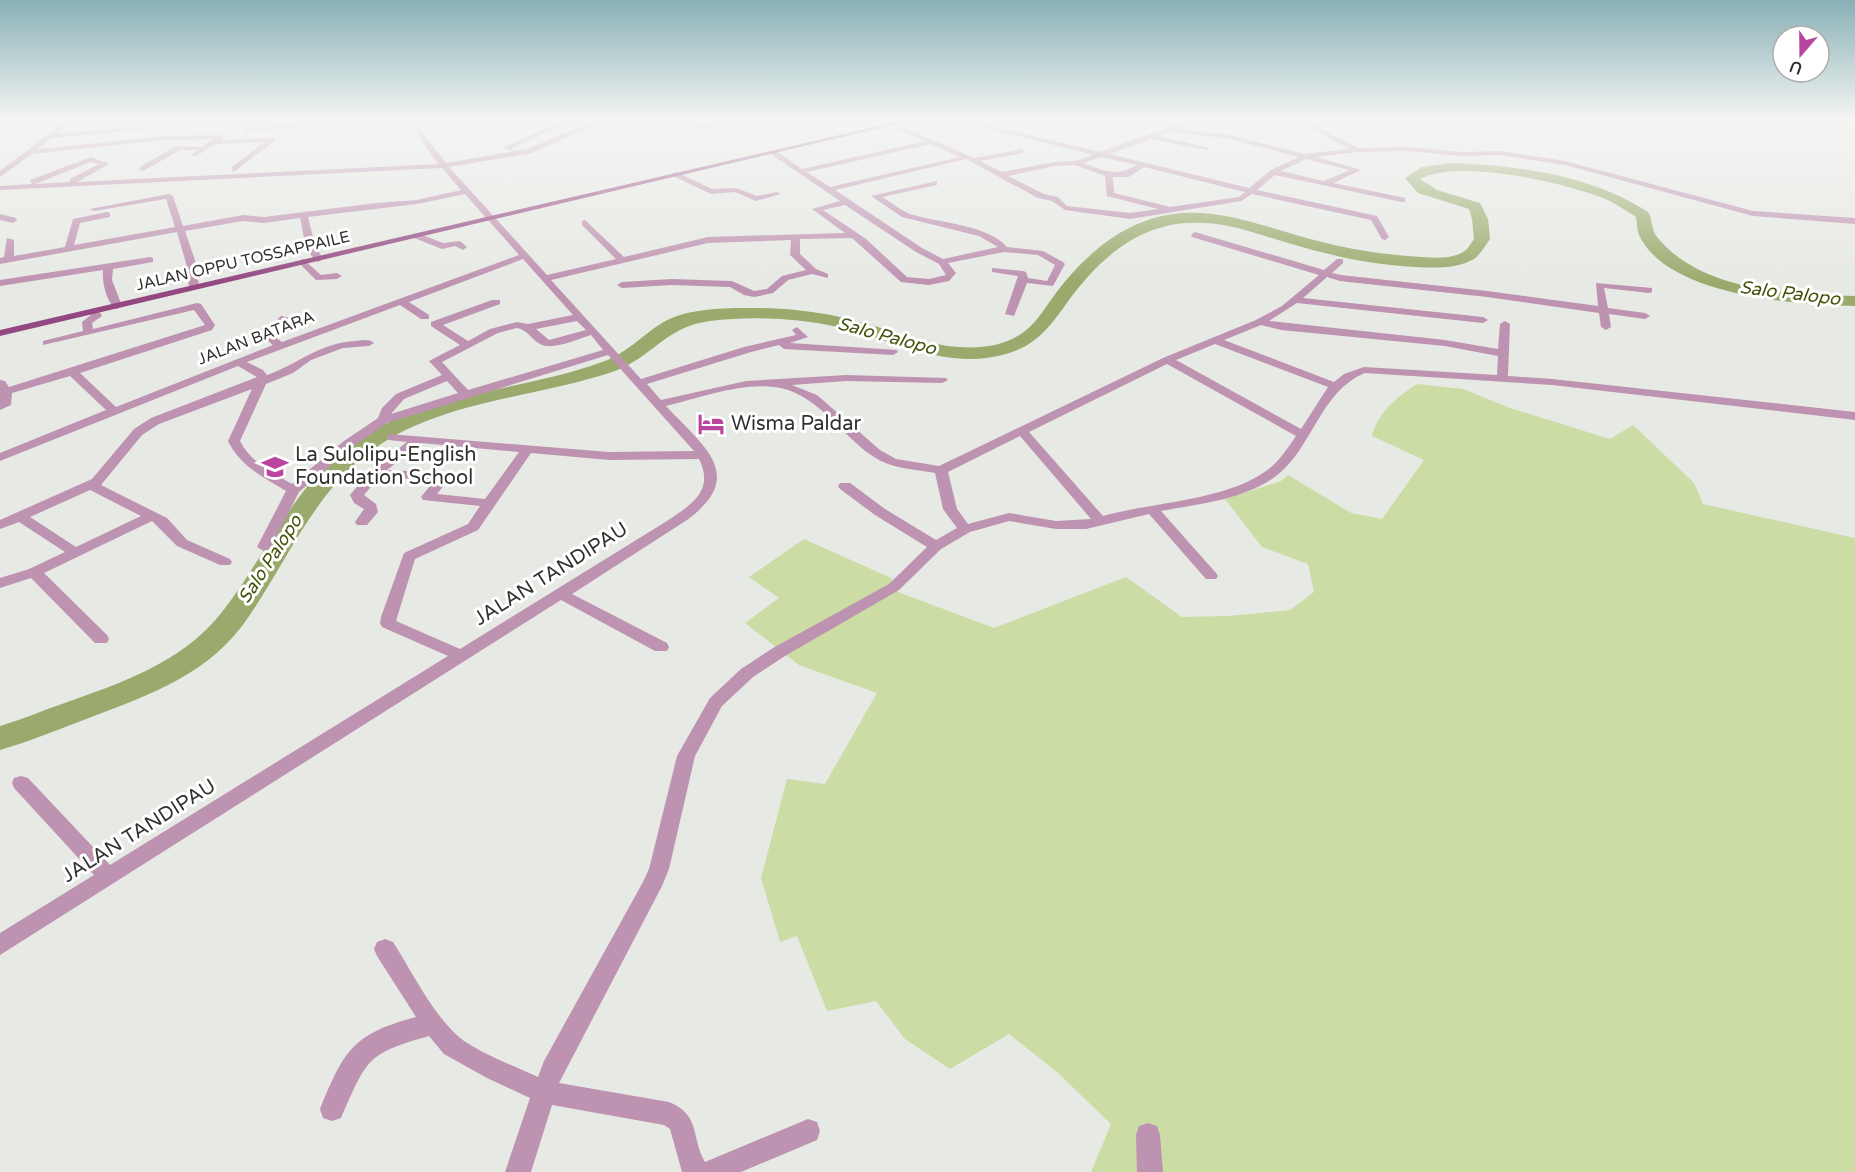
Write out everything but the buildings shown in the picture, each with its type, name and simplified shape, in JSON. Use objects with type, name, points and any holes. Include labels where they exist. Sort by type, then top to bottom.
[{"type":"main road","name":"JALAN OPPU TOSSAPPAILE","points":[[0,333],[673,175]]},
{"type":"street","points":[[22,186],[51,175]]},
{"type":"street","points":[[66,184],[84,175]]},
{"type":"street","points":[[0,188],[265,175]]},
{"type":"street","points":[[452,175],[704,455]]},
{"type":"street","points":[[677,175],[711,192],[736,190],[755,199],[777,194]]},
{"type":"street","points":[[806,175],[919,250],[942,262],[951,273],[947,279],[929,282],[906,280],[854,235],[815,209],[846,202]]},
{"type":"street","points":[[827,190],[898,175]]},
{"type":"street","points":[[1000,175],[1041,196],[1055,199],[1067,208],[1097,210],[1126,216],[1238,200],[1271,175]]},
{"type":"street","points":[[1108,175],[1109,193],[1170,210]]},
{"type":"street","points":[[1183,175],[1368,216],[1374,218],[1385,237]]},
{"type":"street","points":[[1285,175],[1402,200]]},
{"type":"street","points":[[1325,184],[1346,175]]},
{"type":"street","points":[[1611,175],[1753,213],[1855,221]]},
{"type":"street","points":[[176,179],[170,199],[190,263],[194,287]]},
{"type":"street","points":[[875,196],[934,183]]},
{"type":"street","points":[[79,184],[94,213]]},
{"type":"street","points":[[855,184],[905,215],[982,234],[998,242],[1004,249]]},
{"type":"street","points":[[10,240],[4,260],[246,218],[264,220],[304,216],[357,207],[417,202],[468,191]]},
{"type":"street","points":[[1368,216],[1389,198]]},
{"type":"street","points":[[69,248],[76,221],[94,213],[170,199]]},
{"type":"street","points":[[304,216],[310,245],[318,259]]},
{"type":"street","points":[[0,217],[13,220]]},
{"type":"street","points":[[585,224],[622,261]]},
{"type":"street","points":[[1195,234],[1323,274],[1379,284],[1454,290],[1645,316]]},
{"type":"street","points":[[546,278],[708,240],[854,235]]},
{"type":"street","points":[[417,236],[442,246],[457,243],[463,247]]},
{"type":"street","points":[[796,237],[795,255],[813,271],[825,276]]},
{"type":"street","points":[[942,262],[966,255],[1004,249],[1040,253],[1060,264],[1050,284],[1023,280]]},
{"type":"street","name":"JALAN BATARA","points":[[0,457],[238,362],[526,255]]},
{"type":"street","points":[[0,283],[150,260]]},
{"type":"street","points":[[777,383],[813,397],[876,453],[892,462],[941,470],[1167,360],[1260,322],[1286,308],[1340,261]]},
{"type":"street","points":[[303,262],[319,278],[337,276]]},
{"type":"street","points":[[108,266],[107,280],[116,314],[131,310],[137,321]]},
{"type":"street","points":[[995,270],[1023,274],[1023,280],[1010,314]]},
{"type":"street","points":[[622,285],[672,282],[726,284],[737,285],[745,292],[754,294],[770,291],[785,278],[813,271]]},
{"type":"street","points":[[1606,327],[1599,285],[1649,290]]},
{"type":"street","points":[[1295,300],[1483,320]]},
{"type":"street","points":[[400,301],[425,317]]},
{"type":"street","points":[[468,345],[437,325],[436,322],[496,302]]},
{"type":"street","points":[[0,406],[8,403],[3,387],[72,372],[210,327],[197,306],[47,344]]},
{"type":"street","points":[[88,333],[87,322],[97,316],[93,311]]},
{"type":"street","points":[[465,394],[435,360],[499,329],[517,325],[528,327],[580,317]]},
{"type":"street","points":[[280,346],[266,335],[285,318]]},
{"type":"street","points":[[1260,322],[1281,327],[1445,344],[1502,353]]},
{"type":"street","points":[[1502,379],[1505,324]]},
{"type":"street","points":[[528,327],[549,343],[592,332]]},
{"type":"street","points":[[639,383],[748,349],[803,337],[797,330]]},
{"type":"street","points":[[1214,340],[1335,386]]},
{"type":"street","points":[[0,525],[102,479],[115,457],[145,427],[155,421],[289,371],[307,358],[341,345],[369,343]]},
{"type":"street","points":[[772,345],[894,352]]},
{"type":"street","points":[[264,547],[293,490],[348,444],[383,420],[465,394],[612,353]]},
{"type":"street","points":[[1167,360],[1303,435]]},
{"type":"street","points":[[238,362],[259,372],[263,377],[234,441],[236,449],[245,459],[293,490]]},
{"type":"street","points":[[518,1172],[552,1069],[652,886],[659,869],[686,756],[716,702],[740,679],[779,652],[894,587],[936,546],[965,529],[1009,517],[1064,526],[1101,522],[1151,508],[1206,499],[1247,487],[1272,473],[1303,435],[1335,386],[1348,376],[1370,370],[1662,393],[1855,416]]},
{"type":"street","points":[[72,372],[116,412]]},
{"type":"street","points":[[383,420],[386,410],[397,399],[449,376]]},
{"type":"street","points":[[657,404],[739,385],[846,378],[942,380]]},
{"type":"street","points":[[1021,430],[1101,522]]},
{"type":"street","points":[[393,437],[609,456],[704,455]]},
{"type":"street","points":[[362,522],[371,512],[370,507],[359,500],[357,495],[376,474],[417,440]]},
{"type":"street","points":[[462,656],[388,623],[389,617],[409,556],[471,529],[527,450]]},
{"type":"street","name":"JALAN TANDIPAU","points":[[0,945],[693,510],[707,495],[711,481],[710,466],[704,455]]},
{"type":"street","points":[[941,470],[950,509],[965,529]]},
{"type":"street","points":[[376,474],[441,476],[443,478],[428,497],[489,503]]},
{"type":"street","points":[[91,485],[152,516],[169,527],[182,543],[225,562]]},
{"type":"street","points":[[845,486],[880,512],[936,546]]},
{"type":"street","points":[[1151,508],[1211,576]]},
{"type":"street","points":[[20,516],[76,553]]},
{"type":"street","points":[[0,583],[34,572],[152,516]]},
{"type":"street","points":[[34,572],[101,639]]},
{"type":"street","points":[[561,594],[661,646]]},
{"type":"street","points":[[21,783],[108,877]]},
{"type":"street","points":[[385,949],[433,1024],[452,1046],[495,1070],[544,1092],[669,1114],[679,1121],[693,1168],[698,1172]]},
{"type":"street","points":[[332,1108],[349,1068],[367,1048],[395,1035],[433,1024]]},
{"type":"street","points":[[711,1172],[808,1131]]},
{"type":"street","points":[[1148,1135],[1150,1172]]},
{"type":"green space","points":[[1417,384],[1463,389],[1510,408],[1610,439],[1633,425],[1694,483],[1703,504],[1855,538],[1855,1172],[1091,1172],[1111,1124],[1057,1072],[1009,1034],[950,1069],[905,1039],[876,1001],[827,1011],[797,936],[780,942],[761,878],[787,779],[825,784],[877,693],[799,665],[745,623],[779,598],[749,577],[804,539],[891,578],[898,592],[994,628],[1126,577],[1182,617],[1228,616],[1290,610],[1314,592],[1308,564],[1262,547],[1225,499],[1281,481],[1288,475],[1351,513],[1382,519],[1424,460],[1372,436],[1379,419],[1389,406]]},
{"type":"waterway","name":"Salo Palopo","points":[[0,738],[139,687],[180,666],[199,653],[232,619],[309,500],[340,465],[367,443],[398,426],[430,413],[569,379],[610,366],[641,350],[672,325],[689,319],[710,316],[753,313],[796,315],[859,327],[929,349],[964,354],[982,354],[1000,350],[1023,341],[1038,330],[1077,279],[1107,249],[1142,227],[1161,221],[1182,218],[1226,221],[1321,247],[1405,261],[1441,262],[1472,253],[1482,239],[1480,219],[1475,206],[1423,190],[1412,178],[1418,175]]},
{"type":"waterway","name":"Salo Palopo","points":[[1528,175],[1573,184],[1626,204],[1643,215],[1648,237],[1664,255],[1687,270],[1713,281],[1773,295],[1803,299],[1855,301]]},
{"type":"place","name":"Wisma Paldar","points":[[711,424]]},
{"type":"place","name":"La Sulolipu-English Foundation School","points":[[275,467]]}]
